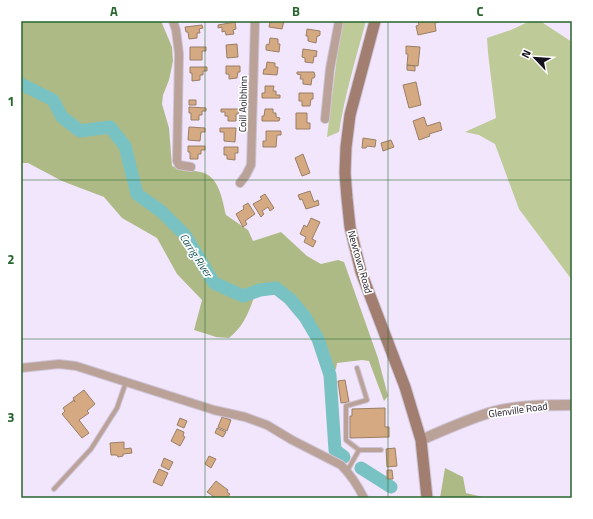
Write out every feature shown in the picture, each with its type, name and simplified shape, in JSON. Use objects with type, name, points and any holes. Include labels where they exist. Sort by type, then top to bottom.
[{"type":"main road","name":"Newtown Road","points":[[375,21],[350,115],[346,147],[345,173],[350,227],[361,272],[378,319],[406,387],[421,440],[427,498]]},
{"type":"street","points":[[173,21],[176,30],[179,54],[177,161],[179,165],[191,167]]},
{"type":"street","name":"Coill Aoibhinn","points":[[240,183],[251,165],[255,21]]},
{"type":"street","points":[[325,120],[330,69],[339,21]]},
{"type":"street","points":[[21,368],[59,364],[76,366],[267,424],[292,440],[341,465],[359,488],[364,498]]},
{"type":"street","name":"Glenville Road","points":[[421,440],[493,412],[537,406],[572,405]]},
{"type":"lane","points":[[357,368],[367,400],[346,406],[346,440],[359,450],[381,450]]},
{"type":"lane","points":[[54,489],[91,449],[117,408],[126,382]]},
{"type":"lane","points":[[347,472],[359,450]]},
{"type":"green space","points":[[21,21],[161,21],[172,47],[173,61],[169,80],[163,95],[162,104],[169,128],[172,166],[200,172],[212,178],[219,189],[226,215],[248,230],[253,241],[281,232],[307,256],[321,264],[338,260],[344,262],[378,358],[388,396],[384,401],[369,361],[362,360],[337,363],[336,369],[330,375],[321,349],[304,316],[287,297],[276,288],[256,292],[243,323],[229,338],[216,337],[194,330],[202,300],[177,274],[157,238],[122,218],[104,197],[62,181],[28,163],[21,163]]},
{"type":"green space","points":[[343,21],[366,21],[341,118],[339,132],[327,137],[339,41]]},
{"type":"green space","points":[[530,21],[540,21],[572,42],[572,280],[519,209],[495,144],[479,135],[465,132],[496,118],[487,38],[511,30]]},
{"type":"green space","points":[[445,468],[463,477],[466,493],[487,498],[440,498]]},
{"type":"building","points":[[284,21],[282,29],[269,27],[270,22]]},
{"type":"building","points":[[418,21],[439,22],[435,23],[436,31],[418,35],[416,26],[419,25]]},
{"type":"building","points":[[235,22],[236,29],[233,30],[234,34],[226,35],[225,31],[222,32],[222,27],[218,28],[218,25]]},
{"type":"building","points":[[202,25],[203,28],[199,29],[200,33],[197,33],[197,38],[189,39],[188,32],[186,32],[185,27]]},
{"type":"building","points":[[307,29],[320,31],[320,35],[317,36],[316,43],[308,41],[308,36],[306,36]]},
{"type":"building","points":[[270,38],[278,39],[278,44],[280,44],[279,52],[266,50],[267,44],[269,45]]},
{"type":"building","points":[[237,44],[238,57],[227,58],[226,45]]},
{"type":"building","points":[[406,46],[420,47],[418,66],[407,65],[408,54],[406,54]]},
{"type":"building","points":[[190,47],[206,47],[206,51],[202,51],[202,60],[190,60]]},
{"type":"building","points":[[303,49],[317,51],[316,57],[314,56],[313,63],[305,62],[305,58],[302,57]]},
{"type":"building","points":[[267,62],[275,63],[275,67],[278,67],[277,75],[263,74],[264,69],[266,69]]},
{"type":"building","points":[[407,65],[415,66],[415,71],[407,70]]},
{"type":"building","points":[[226,66],[240,66],[240,72],[238,72],[237,78],[229,79],[229,74],[226,74]]},
{"type":"building","points":[[190,67],[207,67],[207,71],[203,71],[203,75],[200,75],[200,80],[192,81]]},
{"type":"building","points":[[297,72],[314,72],[315,76],[312,78],[311,85],[303,84],[303,79],[300,79],[301,75],[297,74]]},
{"type":"building","points":[[416,82],[421,105],[409,108],[403,85]]},
{"type":"building","points":[[265,86],[274,86],[273,91],[276,91],[276,95],[280,95],[280,98],[262,98],[262,93],[265,93]]},
{"type":"building","points":[[299,93],[313,93],[313,99],[311,99],[310,106],[302,106],[302,101],[299,101]]},
{"type":"building","points":[[189,100],[196,100],[196,105],[189,105]]},
{"type":"building","points":[[189,107],[206,108],[206,111],[202,111],[202,115],[199,115],[199,120],[191,120]]},
{"type":"building","points":[[221,109],[239,109],[238,114],[236,114],[236,121],[228,121],[228,116],[225,116],[225,112],[221,112]]},
{"type":"building","points":[[265,109],[273,109],[273,113],[276,113],[276,117],[280,118],[279,121],[262,121],[262,116],[264,116]]},
{"type":"building","points":[[296,113],[307,113],[307,123],[310,123],[310,129],[296,129]]},
{"type":"building","points":[[424,117],[427,126],[440,122],[442,130],[429,134],[430,136],[419,140],[413,121]]},
{"type":"building","points":[[189,127],[205,128],[205,132],[201,132],[200,141],[188,140]]},
{"type":"building","points":[[220,128],[236,128],[235,142],[224,141],[224,132],[220,132]]},
{"type":"building","points":[[266,131],[281,131],[281,135],[277,135],[276,147],[263,147],[263,141],[266,141]]},
{"type":"building","points":[[363,138],[376,140],[375,147],[367,146],[366,148],[362,148]]},
{"type":"building","points":[[391,140],[394,147],[383,151],[381,143]]},
{"type":"building","points":[[188,146],[205,146],[205,150],[201,150],[201,154],[198,154],[198,159],[190,159]]},
{"type":"building","points":[[224,147],[238,147],[238,153],[235,153],[235,160],[227,159],[227,155],[224,155]]},
{"type":"building","points":[[303,154],[310,173],[302,176],[295,158]]},
{"type":"building","points":[[310,191],[314,202],[318,200],[319,205],[306,209],[302,199],[300,200],[298,195]]},
{"type":"building","points":[[265,194],[274,208],[270,211],[268,207],[262,211],[264,214],[261,217],[253,204],[262,199],[260,197]]},
{"type":"building","points":[[248,203],[255,214],[245,221],[247,224],[243,227],[236,214],[244,209],[243,206]]},
{"type":"building","points":[[311,218],[320,222],[312,239],[316,241],[313,247],[304,242],[306,237],[300,234],[304,225],[307,227]]},
{"type":"building","points":[[345,380],[349,402],[341,403],[338,381]]},
{"type":"building","points":[[84,390],[95,404],[87,411],[89,413],[79,420],[89,433],[82,438],[62,414],[65,411],[63,408],[74,400],[73,398]]},
{"type":"building","points":[[385,408],[385,427],[389,427],[389,437],[350,438],[350,416],[352,416],[352,409]]},
{"type":"building","points":[[222,417],[231,420],[227,431],[218,427]]},
{"type":"building","points":[[180,418],[187,421],[184,428],[177,425]]},
{"type":"building","points":[[217,428],[226,432],[223,437],[215,433]]},
{"type":"building","points":[[177,429],[184,432],[183,436],[185,437],[180,446],[171,441]]},
{"type":"building","points":[[124,442],[124,449],[131,448],[132,453],[123,454],[123,456],[118,457],[117,455],[111,455],[110,443]]},
{"type":"building","points":[[395,448],[397,466],[387,467],[386,449]]},
{"type":"building","points":[[209,456],[216,459],[211,468],[205,464]]},
{"type":"building","points":[[164,458],[173,462],[169,470],[161,466]]},
{"type":"building","points":[[159,469],[168,473],[162,486],[153,482]]},
{"type":"building","points":[[387,470],[392,470],[393,479],[387,479]]},
{"type":"building","points":[[216,481],[228,490],[227,492],[230,494],[227,498],[216,498],[207,492]]},
{"type":"waterway","name":"Carrig River","points":[[21,84],[53,100],[62,117],[80,131],[110,127],[125,146],[137,194],[162,212],[185,235],[214,283],[243,296],[260,290],[276,288],[290,299],[305,317],[318,339],[330,375],[335,450],[344,457]]},
{"type":"waterway","name":"Carrig River","points":[[361,468],[391,487]]}]
